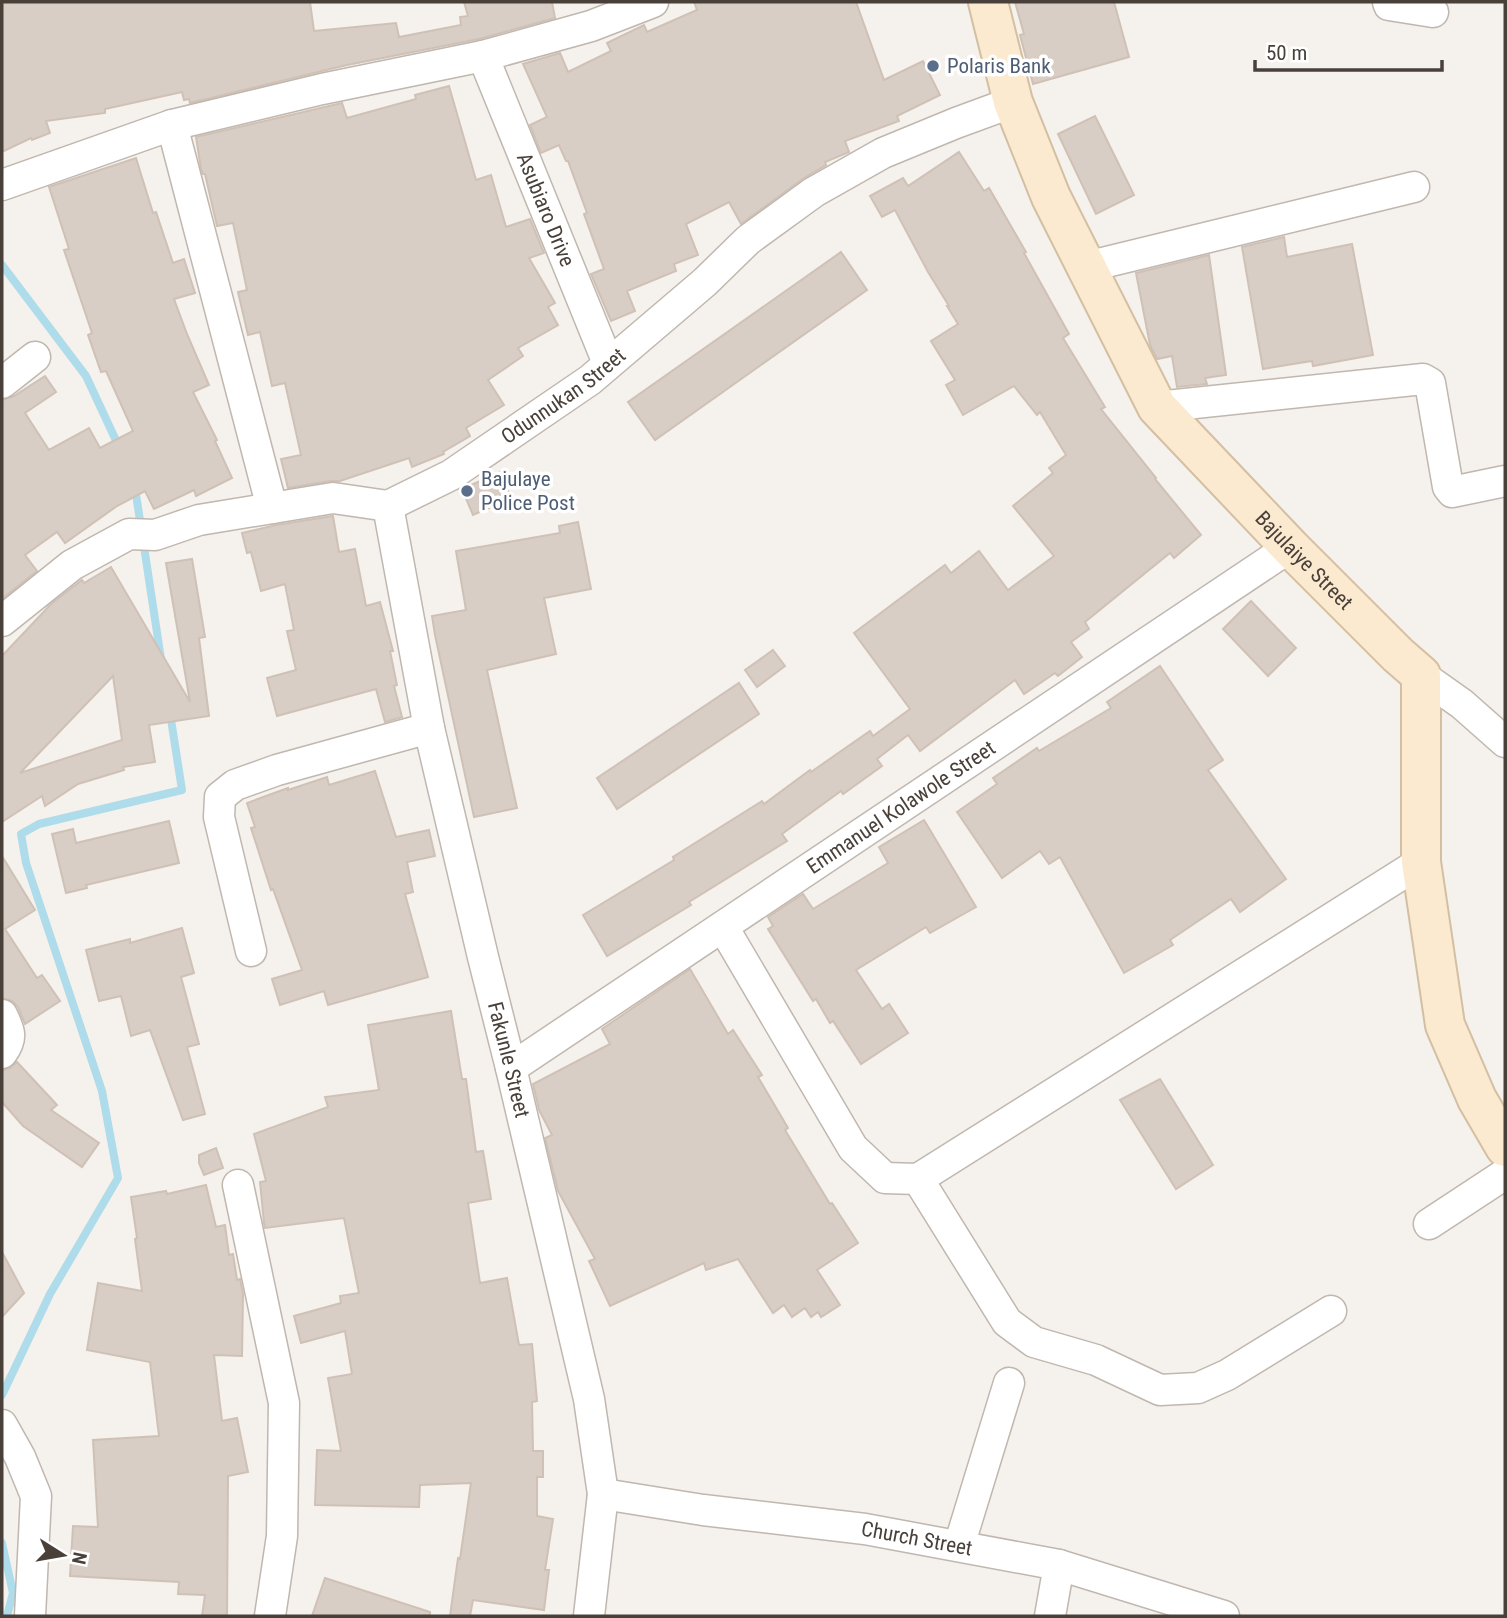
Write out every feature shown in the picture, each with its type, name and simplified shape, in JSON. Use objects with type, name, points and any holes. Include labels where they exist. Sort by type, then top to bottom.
[{"type":"street","points":[[2,185],[172,125],[322,89],[484,56],[591,26],[653,2]]},
{"type":"street","name":"Bajulaiye Street","points":[[988,2],[1013,102],[1051,197],[1157,407],[1290,547],[1421,675]]},
{"type":"street","points":[[1388,2],[1389,5],[1433,12]]},
{"type":"street","name":"Asubiaro Drive","points":[[484,56],[608,363]]},
{"type":"street","name":"Odunnukan Street","points":[[388,506],[451,475],[590,380],[705,282],[748,240],[814,192],[883,153],[956,122],[1013,102]]},
{"type":"street","points":[[172,125],[272,508]]},
{"type":"street","points":[[1086,267],[1414,187]]},
{"type":"street","points":[[2,383],[35,357]]},
{"type":"street","points":[[1157,407],[1423,379],[1430,383],[1448,487],[1452,492],[1505,481]]},
{"type":"street","points":[[2,621],[72,565],[142,534],[199,520],[333,498],[388,506]]},
{"type":"street","name":"Fakunle Street","points":[[388,506],[429,728],[589,1399],[603,1494],[589,1616]]},
{"type":"street","name":"Emmanuel Kolawole Street","points":[[511,1068],[1290,547]]},
{"type":"street","points":[[1421,675],[1462,704],[1505,741]]},
{"type":"street","points":[[1421,675],[1421,862],[1445,1025],[1477,1099],[1505,1147]]},
{"type":"street","points":[[251,951],[219,817],[220,797],[235,785],[276,770],[429,728]]},
{"type":"street","points":[[723,927],[853,1148],[885,1178],[918,1179],[1421,862]]},
{"type":"street","points":[[2,1015],[8,1027],[9,1043],[2,1052]]},
{"type":"street","points":[[1429,1224],[1505,1174]]},
{"type":"street","points":[[918,1179],[1007,1322],[1034,1342],[1096,1360],[1160,1390],[1198,1388],[1227,1375],[1331,1311]]},
{"type":"street","points":[[238,1185],[284,1403],[282,1536],[270,1616]]},
{"type":"street","points":[[959,1546],[1009,1383]]},
{"type":"street","points":[[2,1424],[20,1457],[36,1496],[38,1615]]},
{"type":"street","name":"Church Street","points":[[603,1494],[703,1510],[865,1529],[1059,1565],[1224,1616]]},
{"type":"street","points":[[1050,1616],[1059,1565]]},
{"type":"building","points":[[2,2],[310,2],[314,31],[396,23],[399,37],[461,25],[460,17],[468,16],[464,2],[552,2],[555,18],[479,39],[347,65],[190,103],[189,99],[184,100],[182,92],[105,109],[105,113],[46,121],[50,133],[32,140],[31,138],[2,152]]},
{"type":"building","points":[[694,2],[856,2],[884,80],[923,61],[940,95],[897,116],[899,121],[845,141],[849,152],[825,162],[826,165],[741,224],[729,202],[686,224],[698,255],[674,264],[676,271],[627,291],[635,311],[611,321],[591,274],[604,269],[568,161],[559,145],[541,153],[530,125],[547,117],[523,64],[560,53],[568,72],[611,51],[607,43],[644,25],[647,32],[697,10]]},
{"type":"building","points":[[1015,2],[1114,2],[1129,57],[1033,84],[1020,35],[1024,34]]},
{"type":"building","points":[[449,86],[476,180],[491,175],[506,227],[530,219],[544,253],[529,258],[555,303],[548,307],[558,325],[518,348],[523,356],[488,380],[504,405],[466,428],[470,436],[443,452],[444,454],[412,467],[409,458],[340,481],[288,488],[281,459],[301,455],[285,383],[272,386],[260,332],[248,335],[238,292],[247,290],[233,223],[217,226],[205,174],[201,169],[196,137],[342,103],[347,118],[416,99],[415,95]]},
{"type":"building","points":[[1095,116],[1134,195],[1096,214],[1058,134]]},
{"type":"building","points":[[959,152],[984,191],[989,188],[1026,252],[1024,253],[1069,334],[1063,338],[1105,407],[1101,409],[1201,535],[1174,558],[1170,553],[1085,622],[1089,629],[1071,642],[1082,657],[1058,676],[1055,673],[1024,694],[1015,680],[920,751],[908,735],[877,759],[882,766],[843,794],[841,791],[782,834],[787,841],[689,902],[691,905],[607,956],[583,915],[674,860],[673,857],[762,801],[764,804],[870,731],[873,736],[910,709],[854,633],[945,565],[951,573],[979,551],[1008,590],[1054,556],[1013,506],[1053,473],[1049,468],[1066,455],[1040,412],[1037,415],[1014,386],[963,415],[946,385],[955,380],[931,341],[958,324],[895,210],[882,217],[870,196],[903,178],[908,186]]},
{"type":"building","points":[[136,158],[153,213],[156,212],[173,263],[184,259],[195,293],[174,299],[209,385],[193,392],[232,478],[196,496],[194,490],[154,509],[145,491],[117,506],[65,543],[57,532],[25,555],[37,571],[2,599],[2,400],[14,396],[45,376],[56,392],[25,413],[49,450],[89,428],[100,448],[133,431],[106,371],[101,372],[88,335],[92,333],[64,250],[69,249],[49,187]]},
{"type":"building","points":[[1284,237],[1287,257],[1352,244],[1373,355],[1313,366],[1312,361],[1263,369],[1242,247]]},
{"type":"building","points":[[841,252],[867,290],[655,440],[628,402]]},
{"type":"building","points":[[1209,255],[1226,375],[1205,378],[1207,384],[1177,387],[1172,356],[1157,359],[1150,345],[1136,273]]},
{"type":"building","points":[[500,472],[511,498],[473,515],[462,489]]},
{"type":"building","points":[[333,516],[339,552],[355,549],[366,606],[380,602],[393,651],[390,651],[397,685],[394,686],[402,717],[385,722],[376,689],[277,716],[267,678],[296,670],[287,631],[294,630],[285,584],[261,591],[251,552],[247,553],[242,533]]},
{"type":"building","points":[[578,522],[591,589],[544,598],[556,654],[487,670],[517,808],[474,817],[432,616],[466,610],[456,551],[560,533],[559,526]]},
{"type":"building","points":[[192,559],[205,637],[199,638],[209,716],[149,725],[155,762],[123,767],[124,770],[78,784],[45,806],[42,796],[2,822],[2,656],[52,603],[82,580],[84,583],[111,567],[190,702],[166,563]],"holes":[[[113,676],[122,740],[20,773]]]},
{"type":"building","points":[[1251,601],[1296,648],[1268,676],[1223,629]]},
{"type":"building","points":[[773,650],[785,666],[757,687],[745,670]]},
{"type":"building","points":[[1160,666],[1223,760],[1208,770],[1286,879],[1240,912],[1231,899],[1170,940],[1173,945],[1124,973],[1060,857],[1049,864],[1040,851],[1002,878],[957,812],[997,784],[993,778],[1037,748],[1039,751],[1111,708],[1107,702]]},
{"type":"building","points":[[739,683],[759,714],[617,809],[597,778]]},
{"type":"building","points":[[375,771],[396,837],[429,830],[435,856],[407,862],[413,892],[405,894],[428,977],[328,1005],[324,991],[280,1005],[272,979],[302,970],[273,889],[271,890],[251,828],[255,827],[247,803],[327,777],[329,785]]},
{"type":"building","points":[[924,820],[976,907],[930,933],[926,927],[856,970],[882,1009],[889,1004],[908,1033],[861,1064],[833,1021],[830,1023],[816,999],[813,1001],[768,929],[773,926],[768,917],[803,894],[813,909],[888,863],[879,847]]},
{"type":"building","points":[[169,821],[179,863],[86,885],[87,888],[66,893],[52,834],[73,829],[76,843]]},
{"type":"building","points":[[2,856],[35,910],[5,929],[37,978],[42,975],[60,1001],[25,1024],[18,1007],[12,1001],[2,998]]},
{"type":"building","points":[[182,928],[194,973],[181,977],[199,1044],[187,1047],[205,1114],[183,1120],[150,1030],[131,1036],[121,996],[99,1001],[86,950],[130,939],[130,943]]},
{"type":"building","points":[[690,969],[728,1034],[733,1030],[762,1075],[758,1077],[788,1128],[785,1130],[830,1204],[832,1203],[858,1243],[817,1270],[840,1305],[821,1317],[818,1312],[811,1317],[805,1308],[792,1317],[784,1305],[773,1313],[738,1259],[706,1270],[704,1263],[610,1306],[589,1261],[595,1259],[558,1191],[545,1138],[552,1135],[539,1110],[533,1084],[610,1044],[602,1029]]},
{"type":"building","points":[[451,1011],[462,1079],[466,1079],[476,1152],[483,1151],[491,1199],[468,1203],[480,1283],[507,1278],[519,1345],[532,1344],[537,1401],[532,1402],[533,1451],[543,1451],[543,1477],[537,1477],[537,1516],[553,1519],[545,1570],[549,1570],[544,1610],[473,1600],[470,1616],[450,1616],[471,1483],[420,1485],[419,1507],[315,1505],[317,1450],[341,1451],[328,1378],[352,1374],[345,1331],[301,1343],[294,1316],[341,1303],[340,1296],[359,1293],[344,1218],[265,1228],[264,1223],[260,1182],[266,1181],[254,1134],[328,1107],[325,1097],[379,1090],[368,1025]]},
{"type":"building","points":[[17,1062],[57,1105],[51,1110],[99,1143],[82,1167],[23,1126],[2,1102],[2,1070]]},
{"type":"building","points":[[1160,1079],[1213,1165],[1176,1189],[1120,1100]]},
{"type":"building","points":[[216,1148],[223,1168],[204,1175],[199,1155]]},
{"type":"building","points":[[206,1185],[216,1227],[225,1225],[229,1255],[233,1254],[237,1280],[240,1279],[243,1294],[242,1356],[214,1355],[222,1421],[237,1418],[248,1472],[228,1476],[227,1616],[202,1616],[205,1595],[178,1594],[179,1582],[70,1576],[73,1526],[98,1527],[93,1440],[159,1436],[150,1362],[87,1350],[98,1283],[142,1291],[131,1197],[166,1191],[167,1194]]},
{"type":"building","points":[[2,1252],[24,1293],[2,1317]]},
{"type":"building","points":[[325,1578],[430,1612],[430,1616],[312,1616]]},
{"type":"waterway","points":[[2,265],[86,376],[119,447]]},
{"type":"waterway","points":[[135,488],[141,527]]},
{"type":"waterway","points":[[143,540],[161,659]]},
{"type":"waterway","points":[[2,1395],[50,1294],[118,1178],[102,1091],[26,863],[21,834],[39,824],[182,790],[170,713]]},
{"type":"waterway","points":[[2,1543],[13,1593],[7,1616]]},
{"type":"place","name":"Polaris Bank","points":[[933,66]]},
{"type":"place","name":"Bajulaye Police Post","points":[[467,491]]}]
